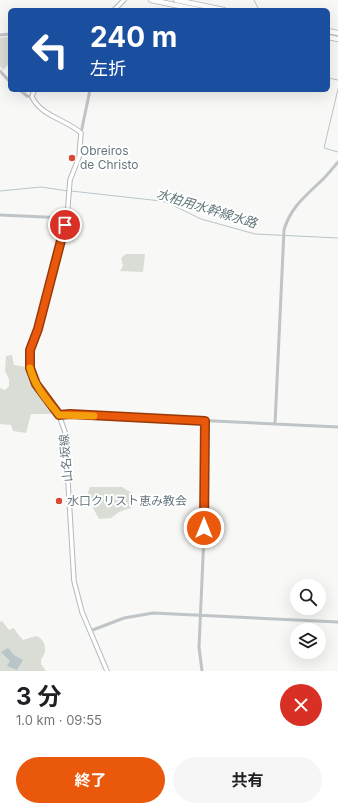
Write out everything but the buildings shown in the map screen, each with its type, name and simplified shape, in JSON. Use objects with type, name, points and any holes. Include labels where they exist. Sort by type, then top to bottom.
[{"type":"highway","points":[[151,0],[189,8]]},
{"type":"highway","points":[[176,0],[214,8]]},
{"type":"main road","points":[[116,8],[124,0]]},
{"type":"main road","points":[[33,92],[32,97],[34,101],[53,117],[81,133]]},
{"type":"main road","name":"山名坂線","points":[[81,133],[79,157],[70,180],[68,218],[38,329],[30,350],[30,368],[36,384],[59,415],[65,432],[74,581],[79,604],[107,671]]},
{"type":"street","points":[[0,71],[8,80]]},
{"type":"street","points":[[22,92],[27,96],[32,97]]},
{"type":"street","points":[[81,133],[90,92]]},
{"type":"street","points":[[275,424],[284,235],[288,219],[297,204],[338,162]]},
{"type":"street","points":[[0,215],[68,218]]},
{"type":"street","points":[[59,415],[70,414],[338,427]]},
{"type":"street","points":[[202,671],[199,647],[204,528],[205,421]]},
{"type":"street","points":[[90,631],[124,618],[139,614],[153,613],[338,622]]},
{"type":"shaded area","points":[[8,36],[8,65],[3,70],[0,66],[0,38]]},
{"type":"shaded area","points":[[126,254],[145,254],[143,272],[120,271],[123,266],[121,258]]},
{"type":"shaded area","points":[[12,355],[14,365],[26,367],[35,389],[53,414],[31,414],[26,433],[13,431],[11,425],[0,424],[0,388],[5,390],[9,386],[9,379],[5,371],[6,356]]},
{"type":"shaded area","points":[[90,487],[122,487],[133,494],[131,508],[119,512],[111,518],[99,519],[93,508],[85,501]]},
{"type":"shaded area","points":[[2,621],[9,630],[14,628],[23,640],[36,636],[42,640],[45,646],[45,653],[41,659],[41,664],[46,671],[0,671],[0,622]]},
{"type":"shaded area","points":[[8,648],[14,655],[23,660],[17,670],[7,666],[10,661],[1,652]]},
{"type":"waterway","points":[[254,0],[258,8]]},
{"type":"waterway","points":[[330,78],[338,80]]},
{"type":"waterway","points":[[338,89],[324,148],[338,152]]},
{"type":"waterway","name":"水柏用水幹線水路","points":[[0,191],[41,187],[68,191]]},
{"type":"waterway","name":"水柏用水幹線水路","points":[[71,191],[161,201],[201,219],[255,234],[338,238]]},
{"type":"slow traffic","points":[[30,368],[32,376],[39,389],[59,415],[94,416]]},
{"type":"place","name":"Obreiros de Christo","points":[[72,158]]},
{"type":"place","name":"水口クリスト恵み教会","points":[[59,501]]},
{"type":"route","points":[[65,225],[38,329],[30,350],[30,368],[32,376],[39,389],[59,415],[70,414],[205,421],[204,528]]}]
